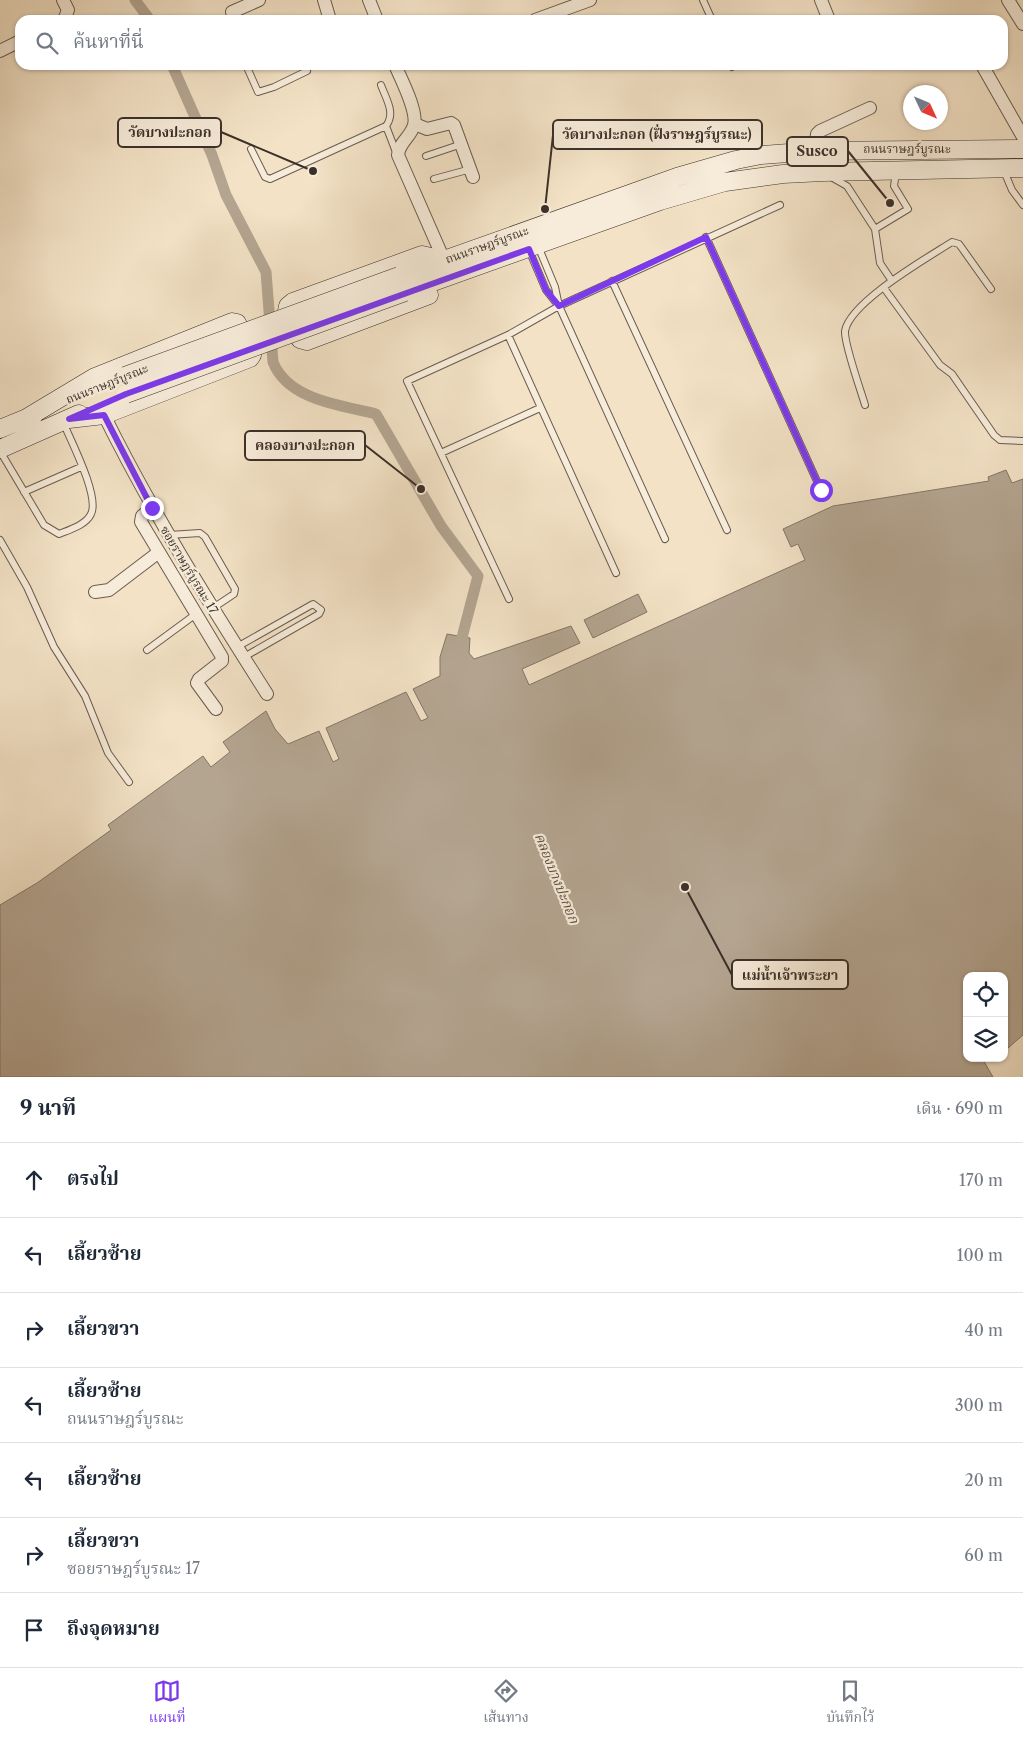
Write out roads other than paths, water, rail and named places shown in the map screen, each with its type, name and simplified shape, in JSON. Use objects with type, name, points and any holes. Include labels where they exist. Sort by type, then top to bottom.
[{"type":"main road","name":"ถนนราษฎร์บูรณะ","points":[[0,450],[126,394],[402,284],[444,260],[707,168],[761,155],[815,151],[1023,149]]},
{"type":"main road","name":"ถนนราษฎร์บูรณะ","points":[[0,429],[125,376],[402,284],[482,265],[660,201],[725,182],[783,174],[823,172],[1023,168]]},
{"type":"main road","points":[[444,260],[422,255],[293,302],[288,306],[288,310],[300,339],[307,341],[422,299],[482,265]]},
{"type":"main road","points":[[25,419],[95,377],[232,322],[237,323],[252,354],[250,358],[104,415],[66,420]]},
{"type":"street","points":[[64,0],[68,10],[66,15]]},
{"type":"street","points":[[236,15],[259,0]]},
{"type":"street","points":[[324,0],[328,15]]},
{"type":"street","points":[[369,0],[375,15]]},
{"type":"street","points":[[549,15],[590,0]]},
{"type":"street","points":[[821,0],[827,15]]},
{"type":"street","points":[[1008,0],[1023,24]]},
{"type":"street","points":[[0,51],[15,44]]},
{"type":"street","points":[[401,70],[415,114],[415,124],[399,148],[398,155],[444,260]]},
{"type":"street","points":[[985,70],[1023,137]]},
{"type":"street","points":[[815,151],[817,134],[820,131],[870,108]]},
{"type":"street","points":[[415,124],[427,129],[451,123],[456,127],[472,173]]},
{"type":"street","name":"ซอยราษฎร์บูรณะ 17","points":[[104,415],[152,508],[212,608],[267,694]]},
{"type":"street","points":[[152,508],[142,516],[141,522],[222,657],[222,661],[198,679],[197,683],[216,709]]},
{"type":"street","points":[[95,592],[109,590],[159,552]]},
{"type":"lane","points":[[703,0],[710,15]]},
{"type":"lane","points":[[248,70],[258,92],[274,87],[307,71]]},
{"type":"lane","points":[[251,149],[264,177],[270,179],[386,126],[392,113],[381,85]]},
{"type":"lane","points":[[386,126],[398,155]]},
{"type":"lane","points":[[426,156],[462,144]]},
{"type":"lane","points":[[1002,168],[1012,190],[1023,205]]},
{"type":"lane","points":[[875,228],[908,209],[894,186],[896,170]]},
{"type":"lane","points":[[823,172],[847,186],[875,228],[880,262],[892,281]]},
{"type":"lane","points":[[434,179],[472,173]]},
{"type":"lane","points":[[509,599],[407,381],[508,335],[559,306],[706,237],[780,205]]},
{"type":"lane","points":[[706,237],[821,490]]},
{"type":"lane","points":[[866,405],[845,334],[852,315],[892,281],[952,242],[959,244],[991,289]]},
{"type":"lane","points":[[533,247],[555,286],[559,306],[665,539]]},
{"type":"lane","points":[[533,247],[546,290],[559,306]]},
{"type":"lane","points":[[612,281],[727,530]]},
{"type":"lane","points":[[884,288],[940,364],[952,374],[994,435],[1000,440],[1023,441]]},
{"type":"lane","points":[[508,335],[616,573]]},
{"type":"lane","points":[[442,453],[540,408]]},
{"type":"lane","points":[[0,450],[44,525],[59,534],[81,524],[91,515],[93,508],[90,490],[66,420]]},
{"type":"lane","points":[[24,492],[81,467]]},
{"type":"lane","points":[[168,535],[200,534],[206,537],[235,589],[234,594],[212,608]]},
{"type":"lane","points":[[0,540],[27,587],[54,647],[85,696],[108,753],[129,782]]},
{"type":"lane","points":[[314,604],[321,610],[319,614],[241,652],[314,604]]},
{"type":"lane","points":[[147,650],[197,614]]},
{"type":"water","points":[[1006,470],[1012,483],[1023,479],[1023,1035],[1008,1048],[1008,972],[963,972],[963,1062],[984,1062],[993,1077],[0,1077],[0,905],[37,883],[111,830],[108,825],[203,756],[211,767],[230,752],[223,742],[266,711],[275,729],[288,744],[319,731],[333,762],[339,759],[326,728],[406,692],[421,721],[428,718],[413,689],[440,676],[440,657],[447,634],[470,638],[469,653],[474,659],[571,626],[580,643],[522,669],[529,685],[805,560],[798,544],[791,547],[783,529],[833,506],[989,481],[988,477]]},
{"type":"water","points":[[638,594],[647,612],[593,638],[584,620]]},
{"type":"waterway","name":"คลองบางปะกอก","points":[[135,0],[146,15]]},
{"type":"waterway","name":"คลองบางปะกอก","points":[[174,70],[212,155],[226,195],[266,272],[273,362],[280,375],[290,385],[317,399],[376,414],[441,526],[478,576],[459,649]]},
{"type":"place","name":"วัดบางปะกอก","points":[[313,171]]},
{"type":"place","name":"Susco","points":[[890,203]]},
{"type":"place","name":"วัดบางปะกอก (ฝั่งราษฎร์บูรณะ)","points":[[545,209]]},
{"type":"place","name":"คลองบางปะกอก","points":[[421,489]]},
{"type":"place","name":"แม่น้ำเจ้าพระยา","points":[[685,887]]}]
